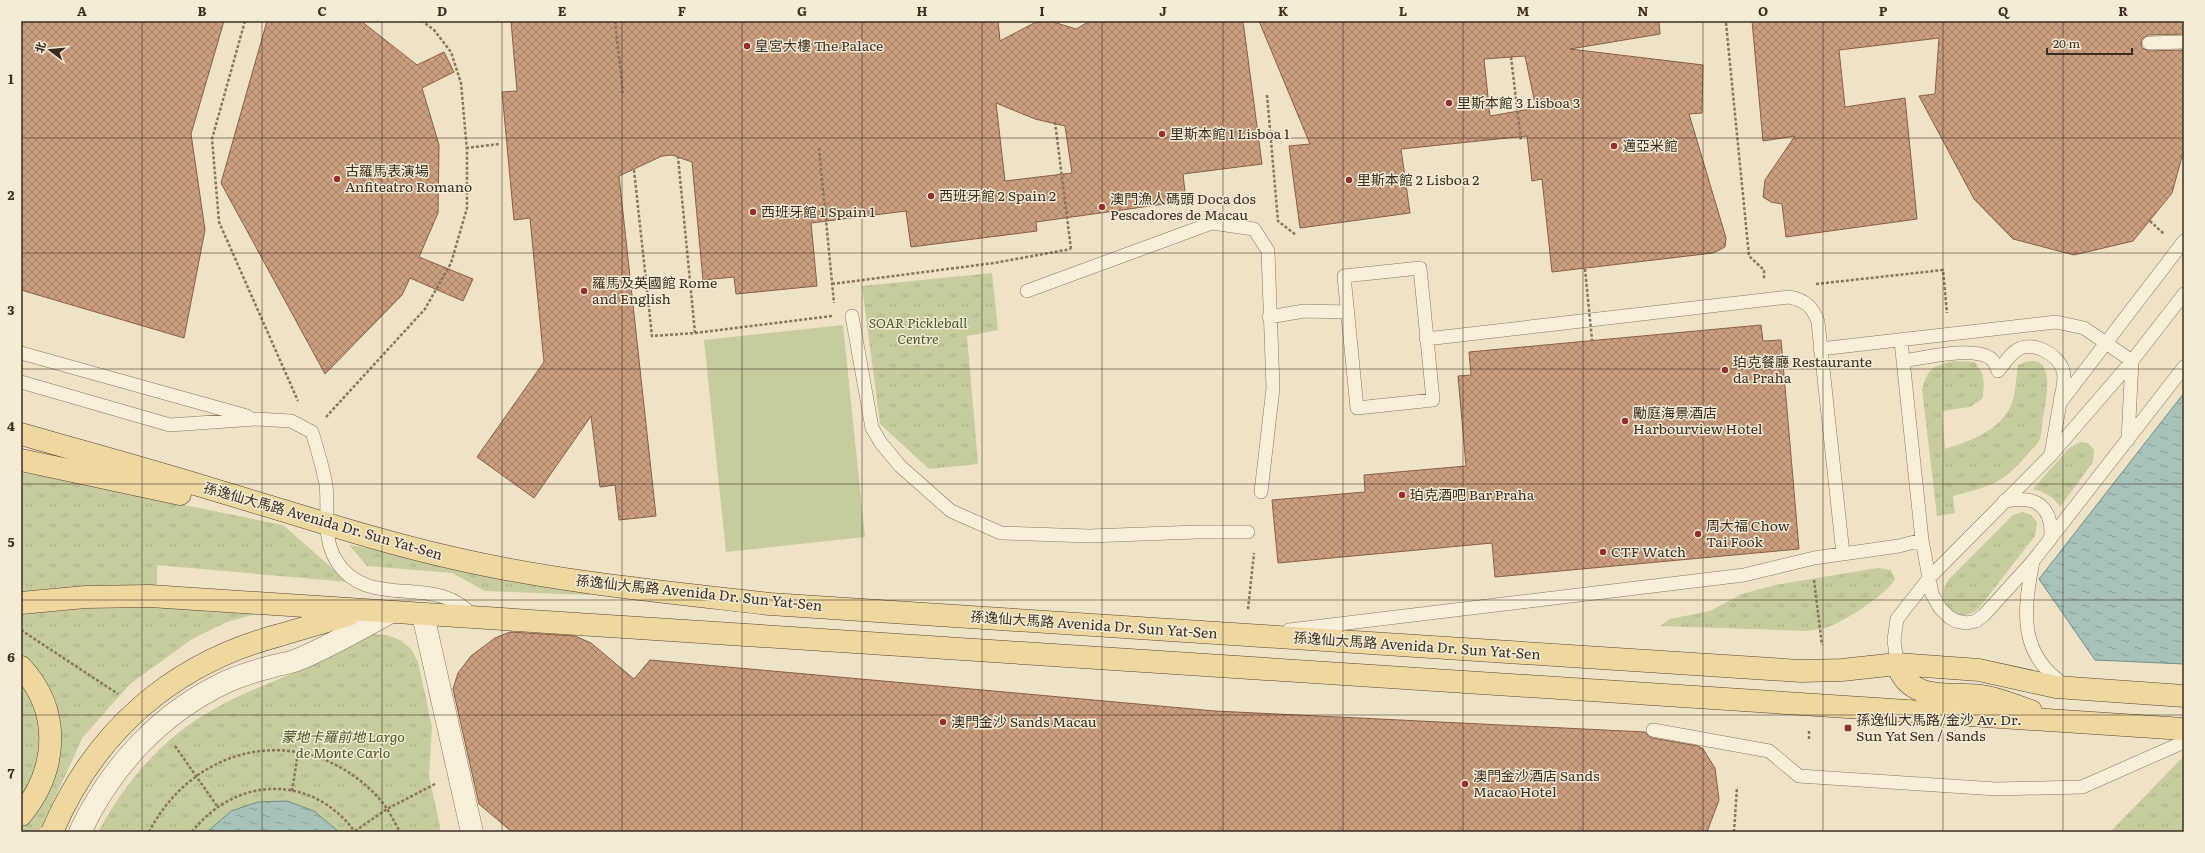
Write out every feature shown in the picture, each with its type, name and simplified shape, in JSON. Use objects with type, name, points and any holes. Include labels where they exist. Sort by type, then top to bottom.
[{"type":"main road","name":"孫逸仙大馬路 Avenida Dr. Sun Yat-Sen","points":[[21,434],[219,491],[327,525],[453,558],[514,570],[624,587],[770,604],[1825,671],[1897,664],[1979,670],[2043,685],[2078,689],[2184,696]]},
{"type":"main road","points":[[21,460],[327,525]]},
{"type":"main road","points":[[21,603],[85,597],[150,596],[389,613],[2184,729]]},
{"type":"main road","points":[[52,832],[72,790],[87,767],[111,736],[140,708],[182,676],[205,663],[248,644],[363,611]]},
{"type":"main road","points":[[1897,664],[1906,682],[1921,691],[1983,696],[2074,722]]},
{"type":"main road","points":[[21,667],[37,688],[44,704],[51,738],[50,755],[40,788],[21,815]]},
{"type":"street","points":[[80,832],[90,810],[116,770],[149,734],[186,705],[235,678],[296,661],[389,613]]},
{"type":"street","points":[[423,615],[472,832]]},
{"type":"lane","points":[[2150,43],[2184,42]]},
{"type":"lane","points":[[1027,291],[1212,223],[1254,229],[1268,251],[1269,317],[1273,388],[1260,492]]},
{"type":"lane","points":[[2060,403],[2184,241]]},
{"type":"lane","points":[[1420,268],[1433,400],[1357,408],[1348,312],[1344,276],[1420,268]]},
{"type":"lane","points":[[1897,664],[1894,640],[1897,619],[1930,577],[2051,455],[2132,361],[2184,294]]},
{"type":"lane","points":[[1426,339],[1789,297],[1799,299],[1808,304],[1818,322],[1843,554]]},
{"type":"lane","points":[[1269,317],[1304,311],[1348,312]]},
{"type":"lane","points":[[852,316],[872,428],[881,443],[900,466],[951,511],[1001,533],[1089,536],[1197,532],[1248,532]]},
{"type":"lane","points":[[1820,349],[1901,341],[2056,322],[2084,328],[2107,342],[2132,361]]},
{"type":"lane","points":[[1901,341],[1922,540],[1932,594],[1940,608],[1949,617],[1967,624],[1976,621],[1984,615],[2033,561],[2184,367]]},
{"type":"lane","points":[[1903,361],[1972,353],[1990,357],[1998,371],[2018,349],[2033,346],[2041,349],[2058,362],[2063,370],[2064,380],[2051,455]]},
{"type":"lane","points":[[21,354],[256,419]]},
{"type":"lane","points":[[2128,440],[2132,361]]},
{"type":"lane","points":[[21,382],[170,425],[256,419],[291,421],[312,432],[326,484],[328,541],[334,556],[342,569],[354,580],[378,590],[436,594],[446,597],[463,607],[474,618]]},
{"type":"lane","points":[[2004,501],[2034,501],[2046,510],[2051,526],[2050,540]]},
{"type":"lane","points":[[1245,635],[1744,575],[1814,558],[1899,546],[1922,540]]},
{"type":"lane","points":[[2033,561],[2025,617],[2029,639],[2043,664],[2058,680],[2078,689]]},
{"type":"lane","points":[[1653,730],[1769,751],[1799,776],[1996,789],[2082,787],[2184,742]]},
{"type":"path","points":[[245,21],[212,139],[219,222],[312,432],[425,309],[451,263],[467,208],[466,148],[462,83],[452,52],[434,30],[422,21]]},
{"type":"path","points":[[615,21],[624,93]]},
{"type":"path","points":[[1726,23],[1749,256],[1764,270],[1766,300]]},
{"type":"path","points":[[1511,57],[1521,142]]},
{"type":"path","points":[[1267,95],[1278,221],[1296,235]]},
{"type":"path","points":[[1055,122],[1074,274]]},
{"type":"path","points":[[466,148],[499,144]]},
{"type":"path","points":[[634,170],[652,336],[695,333],[835,316],[819,148]]},
{"type":"path","points":[[678,157],[695,333]]},
{"type":"path","points":[[832,284],[994,263],[1071,249]]},
{"type":"path","points":[[1586,268],[1592,340]]},
{"type":"path","points":[[1812,285],[1943,270],[1950,335]]},
{"type":"path","points":[[1245,635],[1254,548]]},
{"type":"path","points":[[1814,558],[1814,578],[1825,671]]},
{"type":"path","points":[[21,630],[121,696]]},
{"type":"path","points":[[177,749],[217,806]]},
{"type":"path","points":[[149,832],[157,816],[171,797],[206,768],[227,758],[250,752],[272,750],[318,757],[339,766],[359,779],[387,809],[400,832]]},
{"type":"path","points":[[292,791],[298,753]]},
{"type":"path","points":[[192,832],[217,806],[239,794],[271,788],[304,793],[328,806],[345,820],[355,832],[387,809],[459,772]]},
{"type":"path","points":[[1734,832],[1737,787]]},
{"type":"green space","name":"SOAR Pickleball Centre","points":[[992,273],[998,330],[967,336],[978,464],[929,469],[880,424],[862,286]]},
{"type":"green space","points":[[843,325],[865,537],[726,552],[704,340]]},
{"type":"green space","points":[[1953,361],[1975,362],[1981,371],[1984,388],[1982,399],[1970,407],[1942,411],[1945,449],[1983,434],[2000,422],[2013,401],[2018,365],[2030,361],[2039,363],[2044,368],[2047,376],[2046,397],[2041,433],[2039,441],[2035,447],[2010,473],[2002,479],[1986,487],[1953,496],[1955,513],[1937,516],[1922,389],[1929,372],[1932,369]]},
{"type":"green space","points":[[2080,442],[2088,443],[2094,450],[2093,462],[2060,507],[2049,495],[2033,489],[2069,448]]},
{"type":"green space","points":[[21,472],[283,525],[348,582],[157,565],[157,599],[277,608],[227,622],[192,639],[130,684],[83,737],[39,832],[21,832]]},
{"type":"green space","points":[[2023,512],[2031,515],[2037,522],[2035,536],[1979,608],[1971,613],[1963,615],[1956,614],[1950,610],[1944,597],[1944,589],[1948,580],[2013,515]]},
{"type":"green space","points":[[349,545],[504,573],[590,578],[590,595],[485,591],[452,573],[367,566]]},
{"type":"green space","points":[[1878,568],[1891,570],[1895,579],[1883,592],[1864,607],[1825,628],[1807,631],[1660,626],[1670,619],[1710,611],[1742,594],[1775,585]]},
{"type":"green space","name":"蒙地卡羅前地 Largo de Monte Carlo","points":[[373,634],[387,635],[400,640],[411,649],[418,662],[432,727],[429,775],[441,832],[98,832],[121,795],[147,762],[178,733],[195,720],[235,698],[300,670],[345,646]]},
{"type":"green space","points":[[2184,756],[2184,832],[2110,832]]},
{"type":"water","points":[[2184,393],[2184,664],[2095,660],[2039,579]]},
{"type":"water","points":[[287,801],[314,811],[339,832],[207,832],[231,811],[258,802]]},
{"type":"building","points":[[21,21],[224,21],[191,134],[205,230],[184,338],[21,290]]},
{"type":"building","name":"古羅馬表演場 Anfiteatro Romano","points":[[267,21],[361,21],[417,65],[444,52],[454,72],[422,88],[439,145],[438,213],[419,257],[473,279],[463,301],[410,278],[402,295],[325,374],[221,183]]},
{"type":"building","points":[[511,21],[998,21],[1000,41],[1034,23],[1050,21],[1076,29],[1090,21],[1243,21],[1262,164],[1183,174],[1186,201],[1036,222],[1037,231],[911,247],[906,211],[811,223],[817,286],[736,294],[734,277],[703,280],[692,162],[672,155],[662,156],[619,176],[656,516],[619,520],[615,485],[600,487],[591,416],[534,498],[477,457],[544,362],[530,218],[514,220],[502,92],[517,91]],"holes":[[[996,103],[1035,119],[1065,126],[1072,173],[1005,181]]]},
{"type":"building","points":[[1259,21],[1659,21],[1660,34],[1570,49],[1703,65],[1702,113],[1689,114],[1726,238],[1725,247],[1713,253],[1552,272],[1542,179],[1532,181],[1527,136],[1401,149],[1410,213],[1300,228],[1289,146],[1310,144]],"holes":[[[1525,56],[1536,108],[1490,116],[1484,59]]]},
{"type":"building","points":[[1752,21],[2184,21],[2184,34],[2148,35],[2142,39],[2141,43],[2142,48],[2149,51],[2184,50],[2184,149],[2172,193],[2133,241],[2074,255],[2013,239],[1974,199],[1919,96],[1935,94],[1939,38],[1839,50],[1845,107],[1905,98],[1917,219],[1786,237],[1782,204],[1771,202],[1763,197],[1765,180],[1795,136],[1763,141]]},
{"type":"building","name":"勵庭海景酒店 Harbourview Hotel","points":[[1761,325],[1763,341],[1781,340],[1799,549],[1495,577],[1492,543],[1278,563],[1272,500],[1365,492],[1364,475],[1466,466],[1458,376],[1471,375],[1469,352]]},
{"type":"building","name":"澳門金沙 Sands Macau","points":[[510,632],[575,636],[591,643],[634,679],[650,660],[1215,711],[1645,732],[1652,738],[1698,746],[1703,749],[1715,768],[1719,800],[1707,832],[512,832],[479,804],[453,689],[458,673],[471,656],[495,638]]},
{"type":"place","name":"皇宮大樓 The Palace","points":[[747,46]]},
{"type":"place","name":"里斯本館 3 Lisboa 3","points":[[1449,103]]},
{"type":"place","name":"里斯本館 1 Lisboa 1","points":[[1162,134]]},
{"type":"place","name":"邁亞米館","points":[[1614,146]]},
{"type":"place","name":"古羅馬表演場 Anfiteatro Romano","points":[[337,179]]},
{"type":"place","name":"里斯本館 2 Lisboa 2","points":[[1349,180]]},
{"type":"place","name":"西班牙館 2 Spain 2","points":[[931,196]]},
{"type":"place","name":"澳門漁人碼頭 Doca dos Pescadores de Macau","points":[[1102,207]]},
{"type":"place","name":"西班牙館 1 Spain 1","points":[[753,212]]},
{"type":"place","name":"羅馬及英國館 Rome and English","points":[[584,291]]},
{"type":"place","name":"珀克餐廳 Restaurante da Praha","points":[[1725,370]]},
{"type":"place","name":"勵庭海景酒店 Harbourview Hotel","points":[[1625,421]]},
{"type":"place","name":"珀克酒吧 Bar Praha","points":[[1402,495]]},
{"type":"place","name":"周大福 Chow Tai Fook","points":[[1698,534]]},
{"type":"place","name":"CTF Watch","points":[[1603,552]]},
{"type":"place","name":"澳門金沙 Sands Macau","points":[[943,722]]},
{"type":"place","name":"孫逸仙大馬路/金沙 Av. Dr. Sun Yat Sen / Sands","points":[[1848,728]]},
{"type":"place","name":"澳門金沙酒店 Sands Macao Hotel","points":[[1465,784]]}]
